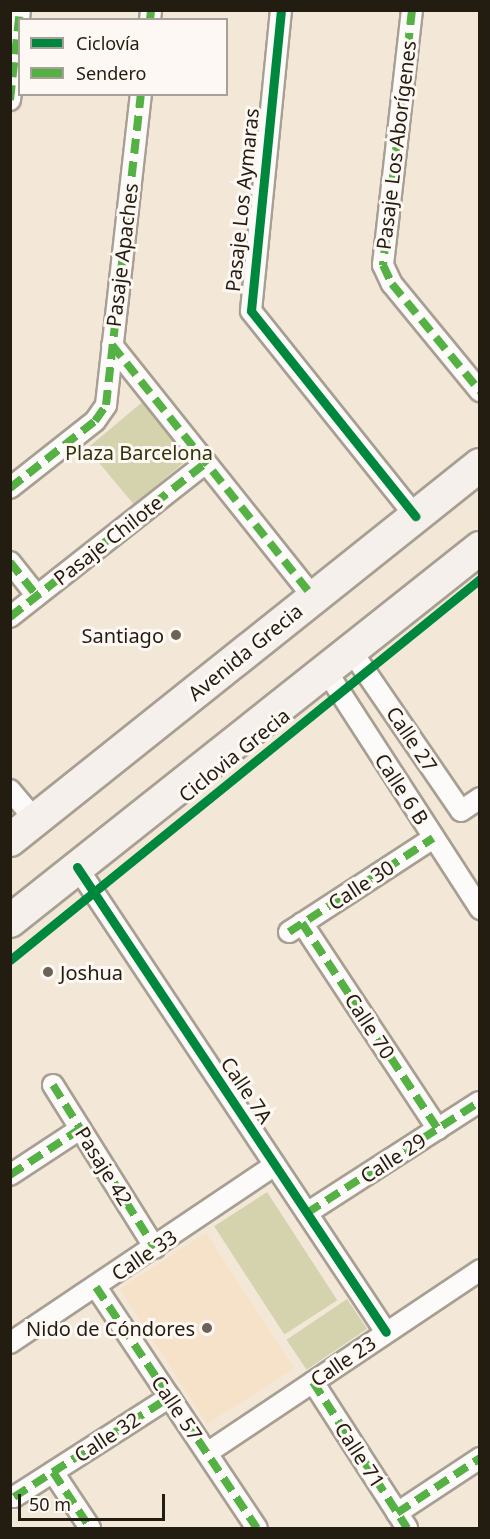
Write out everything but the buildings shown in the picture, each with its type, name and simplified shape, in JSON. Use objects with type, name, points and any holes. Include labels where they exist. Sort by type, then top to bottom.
[{"type":"main road","name":"Avenida Grecia","points":[[10,840],[480,465]]},
{"type":"main road","points":[[10,921],[480,548]]},
{"type":"street","name":"Pasaje Los Aymaras","points":[[281,10],[251,311],[415,516]]},
{"type":"street","name":"Pasaje Los Aborígenes","points":[[412,10],[383,265],[393,284],[480,391]]},
{"type":"street","points":[[10,100],[18,28]]},
{"type":"street","name":"Pasaje Apaches","points":[[141,96],[112,345],[313,597]]},
{"type":"street","points":[[10,488],[100,416],[106,405],[112,345]]},
{"type":"street","name":"Pasaje Chilote","points":[[10,617],[206,463]]},
{"type":"street","points":[[10,562],[38,596]]},
{"type":"street","name":"Calle 27","points":[[350,649],[461,811],[480,798]]},
{"type":"street","name":"Calle 6 B","points":[[325,669],[480,909]]},
{"type":"street","points":[[10,790],[34,820]]},
{"type":"street","name":"Calle 30","points":[[296,927],[433,838]]},
{"type":"street","name":"Calle 7A","points":[[77,867],[386,1332]]},
{"type":"street","name":"Calle 70","points":[[296,927],[438,1129]]},
{"type":"street","name":"Pasaje 42","points":[[52,1085],[155,1248]]},
{"type":"street","name":"Calle 29","points":[[307,1213],[479,1102]]},
{"type":"street","points":[[10,1175],[80,1129]]},
{"type":"street","name":"Calle 33","points":[[10,1343],[155,1248],[275,1165]]},
{"type":"street","name":"Calle 23","points":[[207,1453],[480,1270]]},
{"type":"street","name":"Calle 57","points":[[96,1287],[258,1528]]},
{"type":"street","name":"Calle 71","points":[[313,1382],[402,1521]]},
{"type":"street","name":"Calle 32","points":[[14,1497],[170,1397]]},
{"type":"street","points":[[402,1521],[480,1458]]},
{"type":"street","points":[[53,1472],[90,1528]]},
{"type":"shaded area","name":"Nido de Cóndores","points":[[206,1233],[294,1368],[207,1424],[120,1289]]},
{"type":"green space","name":"Plaza Barcelona","points":[[146,399],[193,455],[134,504],[87,448]]},
{"type":"green space","points":[[267,1192],[337,1300],[284,1335],[214,1226]]},
{"type":"green space","points":[[347,1299],[367,1329],[307,1370],[286,1340]]},
{"type":"marked path","points":[[19,18],[20,10]]},
{"type":"marked path","points":[[150,18],[151,10]]},
{"type":"marked path","points":[[412,10],[383,265],[392,284],[480,391]]},
{"type":"marked path","points":[[10,100],[18,28]]},
{"type":"marked path","points":[[10,488],[95,421],[106,405],[141,96]]},
{"type":"marked path","points":[[112,345],[313,597]]},
{"type":"marked path","points":[[10,617],[206,463]]},
{"type":"marked path","points":[[10,562],[37,596]]},
{"type":"marked path","points":[[289,932],[433,838]]},
{"type":"marked path","points":[[302,923],[438,1129]]},
{"type":"marked path","points":[[53,1085],[155,1248]]},
{"type":"marked path","points":[[307,1213],[479,1102]]},
{"type":"marked path","points":[[10,1175],[80,1129]]},
{"type":"marked path","points":[[96,1287],[257,1528]]},
{"type":"marked path","points":[[313,1382],[407,1528]]},
{"type":"marked path","points":[[14,1497],[170,1397]]},
{"type":"marked path","points":[[397,1513],[480,1458]]},
{"type":"marked path","points":[[53,1472],[90,1528]]},
{"type":"cycle path","points":[[281,10],[251,311],[415,516]]},
{"type":"cycle path","name":"Ciclovia Grecia","points":[[10,960],[480,579]]},
{"type":"cycle path","points":[[77,867],[386,1332]]},
{"type":"place","name":"Santiago","points":[[176,635]]},
{"type":"place","name":"Joshua","points":[[48,972]]},
{"type":"place","name":"Nido de Cóndores","points":[[207,1328]]}]
